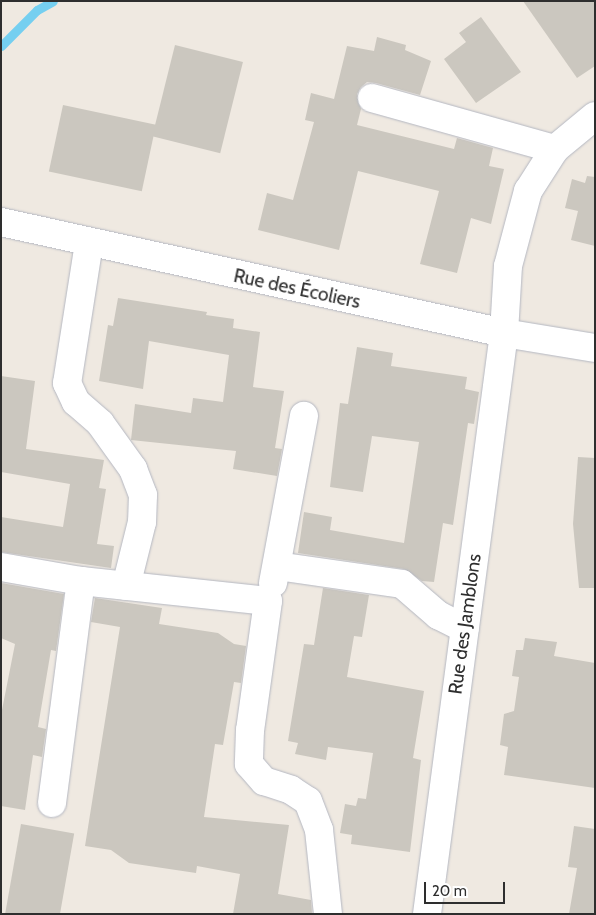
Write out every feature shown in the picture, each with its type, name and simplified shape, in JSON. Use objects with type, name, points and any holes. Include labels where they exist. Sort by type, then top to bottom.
[{"type":"street","points":[[372,98],[555,149]]},
{"type":"street","name":"Rue des Jamblons","points":[[427,914],[504,334],[508,266],[528,191],[555,149],[591,127]]},
{"type":"street","name":"Rue des Écoliers","points":[[1,222],[504,334],[595,348]]},
{"type":"street","points":[[89,243],[68,383],[76,402],[100,423],[133,469],[143,495],[142,522],[126,586]]},
{"type":"street","points":[[304,416],[277,566],[268,601],[250,730],[249,764],[264,780],[291,790],[308,802],[319,830],[328,914]]},
{"type":"street","points":[[277,566],[402,584],[438,615],[465,629]]},
{"type":"street","points":[[1,567],[81,581],[268,601]]},
{"type":"street","points":[[52,803],[81,581]]},
{"type":"building","points":[[523,1],[595,1],[595,66],[577,78]]},
{"type":"building","points":[[481,17],[521,72],[476,103],[444,59],[466,42],[459,33]]},
{"type":"building","points":[[377,37],[406,45],[405,50],[431,61],[420,95],[376,83],[367,82],[361,87],[357,94],[361,109],[357,125],[454,149],[457,138],[493,148],[489,166],[504,169],[491,224],[471,218],[457,273],[420,264],[439,191],[358,171],[339,250],[258,230],[267,193],[293,200],[314,122],[305,120],[311,93],[334,99],[347,46],[374,51]]},
{"type":"building","points":[[175,45],[243,62],[220,153],[152,136]]},
{"type":"building","points":[[63,105],[156,125],[142,191],[49,172]]},
{"type":"building","points":[[587,176],[595,177],[595,246],[571,240],[578,211],[565,208],[572,179],[585,183]]},
{"type":"building","points":[[118,298],[207,312],[206,315],[234,319],[233,328],[260,332],[253,387],[284,391],[275,448],[282,449],[277,476],[233,469],[236,451],[131,440],[135,404],[191,413],[193,398],[223,402],[229,355],[149,341],[143,389],[99,381],[108,325],[113,326]]},
{"type":"building","points":[[357,347],[393,353],[391,366],[467,377],[465,389],[479,392],[474,424],[468,423],[453,525],[443,523],[434,582],[422,581],[404,569],[298,553],[304,512],[332,517],[330,530],[404,543],[419,442],[372,436],[363,492],[330,487],[340,403],[348,404]]},
{"type":"building","points":[[1,376],[35,381],[26,449],[104,460],[99,488],[106,489],[97,544],[114,546],[111,568],[1,552],[1,517],[63,527],[70,484],[1,472]]},
{"type":"building","points":[[578,457],[595,458],[595,588],[579,588],[573,524]]},
{"type":"building","points":[[1,583],[64,594],[56,651],[51,650],[38,727],[46,729],[42,757],[33,755],[25,810],[1,806],[1,715],[15,644],[1,638]]},
{"type":"building","points":[[323,588],[369,595],[362,637],[354,636],[347,677],[424,691],[413,758],[421,760],[410,852],[351,844],[352,835],[340,833],[345,804],[356,806],[358,798],[366,799],[373,753],[328,747],[326,760],[295,754],[298,743],[288,741],[304,644],[314,645]]},
{"type":"building","points":[[95,598],[162,608],[159,624],[218,633],[234,644],[246,646],[241,683],[234,682],[223,745],[215,744],[204,817],[289,825],[278,894],[311,900],[312,914],[233,914],[240,874],[197,866],[196,873],[129,863],[111,850],[85,846],[120,627],[91,622]]},
{"type":"building","points":[[525,638],[557,642],[554,656],[595,663],[595,788],[504,775],[508,747],[500,745],[504,714],[514,711],[519,677],[512,676],[516,650],[523,650]]},
{"type":"building","points":[[21,824],[74,833],[60,914],[5,914]]},
{"type":"building","points":[[574,826],[595,829],[595,914],[569,914],[577,868],[568,867]]},
{"type":"waterway","points":[[1,46],[37,10],[53,1]]}]
